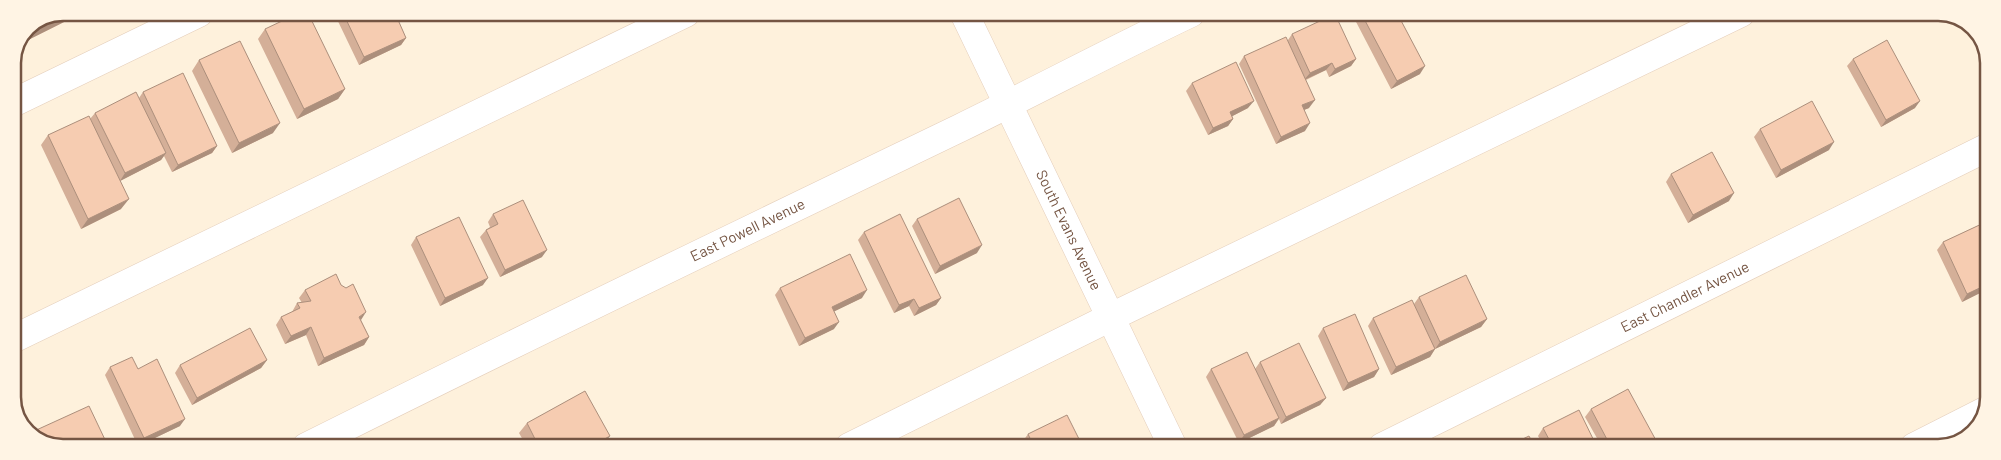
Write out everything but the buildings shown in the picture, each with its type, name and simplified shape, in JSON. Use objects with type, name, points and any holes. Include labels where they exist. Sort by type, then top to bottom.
[{"type":"street","points":[[21,99],[182,21]]},
{"type":"street","points":[[21,335],[669,21]]},
{"type":"street","name":"South Evans Avenue","points":[[968,21],[1169,439]]},
{"type":"street","name":"East Powell Avenue","points":[[322,439],[1174,21]]},
{"type":"street","points":[[865,439],[1110,317],[1724,21]]},
{"type":"street","name":"East Chandler Avenue","points":[[1398,439],[1980,151]]},
{"type":"street","points":[[1931,439],[1975,416]]}]
